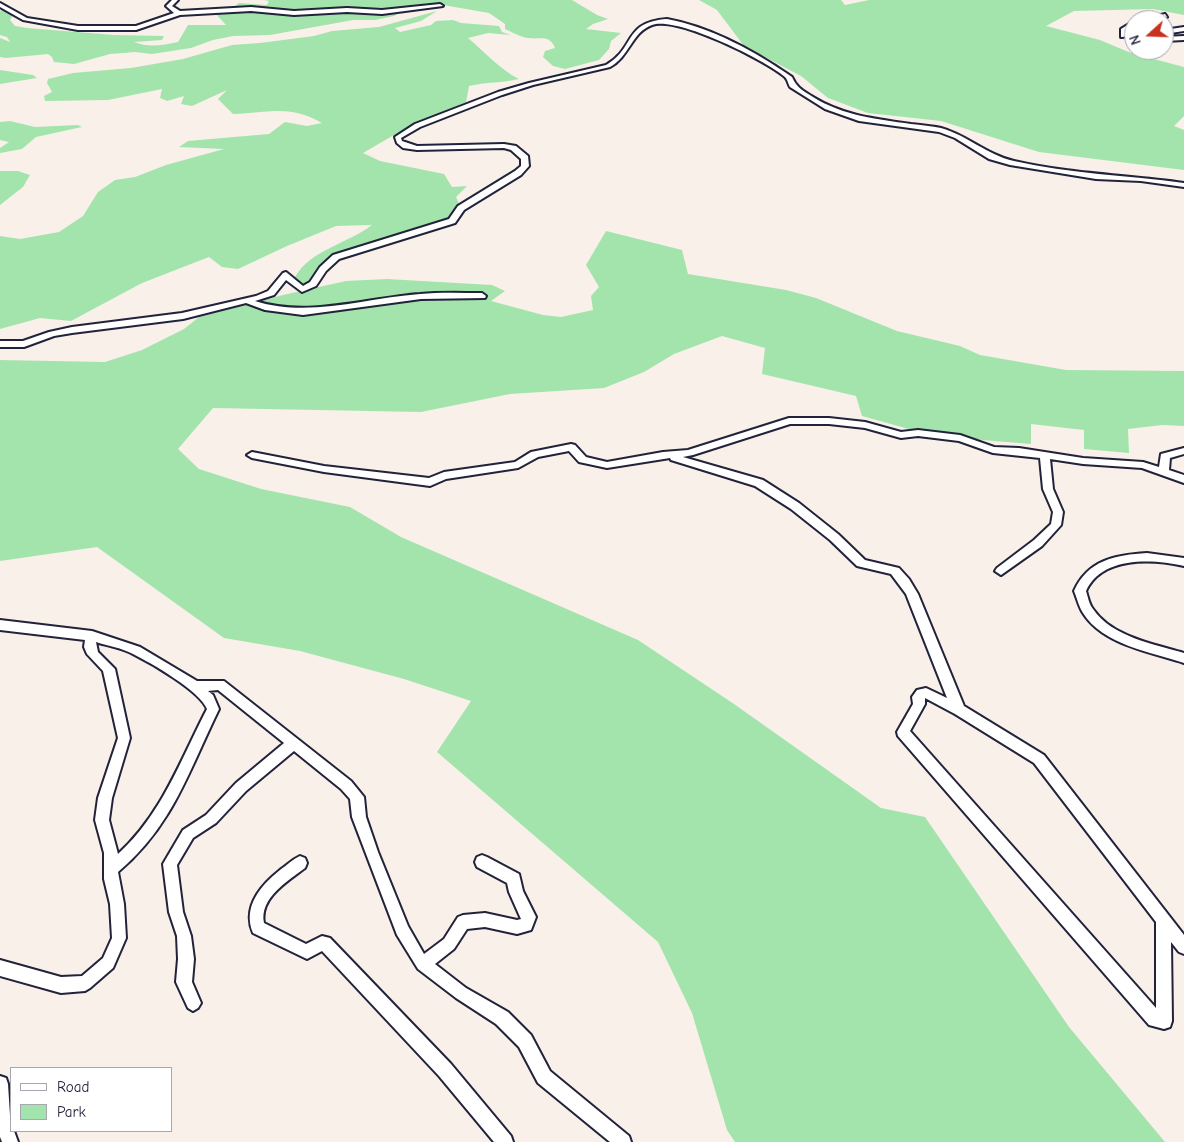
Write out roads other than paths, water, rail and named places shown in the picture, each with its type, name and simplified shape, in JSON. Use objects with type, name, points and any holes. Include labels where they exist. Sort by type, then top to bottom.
[{"type":"street","points":[[175,0],[169,6],[171,10],[179,13]]},
{"type":"street","points":[[0,5],[26,18],[67,27],[136,28],[179,13],[244,9],[294,13],[347,10],[382,12],[440,6]]},
{"type":"street","points":[[81,21],[111,27]]},
{"type":"street","points":[[0,344],[24,344],[52,334],[72,330],[183,316],[246,301],[271,293],[286,275],[291,282],[302,289],[313,284],[323,269],[336,257],[452,221],[462,208],[518,173],[525,166],[525,158],[514,148],[504,146],[417,148],[406,146],[399,142],[397,138],[423,124],[520,87],[586,73],[615,64],[638,30],[658,22],[667,21],[691,27],[764,62],[790,78],[792,86],[800,93],[827,108],[859,119],[940,130],[957,137],[992,157],[1036,168],[1096,177],[1141,179],[1184,185]]},
{"type":"street","points":[[246,301],[265,307],[303,312],[421,296],[482,296]]},
{"type":"street","points":[[252,455],[324,469],[430,482],[444,476],[518,465],[535,454],[571,447],[583,460],[607,465],[663,455],[689,453],[789,421],[865,425],[900,435],[918,433],[960,438],[993,450],[1143,465],[1184,479]]},
{"type":"street","points":[[1164,472],[1165,456],[1184,451]]},
{"type":"street","points":[[663,455],[710,467],[759,483],[795,506],[861,563],[895,571],[905,582],[912,594],[945,679],[960,710]]},
{"type":"street","points":[[1001,571],[1038,543],[1056,525],[1058,512],[1048,489],[1045,455]]},
{"type":"street","points":[[1184,562],[1147,557],[1126,559],[1106,565],[1088,577],[1080,591],[1087,610],[1102,627],[1124,638],[1184,658]]},
{"type":"street","points":[[0,624],[92,636],[136,650],[195,686],[209,700],[213,709],[179,780],[154,825],[132,852],[111,869]]},
{"type":"street","points":[[0,968],[61,985],[85,984],[108,963],[119,938],[117,904],[111,879],[111,853],[102,820],[105,798],[124,738],[109,669],[92,655],[89,643],[92,636]]},
{"type":"street","points":[[195,686],[220,685],[346,785],[357,797],[359,817],[387,895],[402,930],[423,964],[461,993],[502,1018],[524,1041],[544,1077],[624,1142]]},
{"type":"street","points":[[1163,918],[1164,1021],[1155,1019],[904,732],[919,704],[918,697],[926,693],[960,710],[1039,759],[1163,918],[1184,947]]},
{"type":"street","points":[[192,1003],[184,982],[186,959],[184,936],[176,912],[170,864],[188,834],[210,819],[270,761],[294,744]]},
{"type":"street","points":[[423,964],[449,944],[463,922],[485,920],[517,927],[526,925],[529,917],[516,892],[514,879],[482,862]]},
{"type":"street","points":[[300,863],[268,889],[254,911],[254,919],[258,928],[307,952],[325,943],[338,959],[445,1070],[505,1142]]},
{"type":"street","points":[[4,1087],[3,1122],[10,1142]]}]
